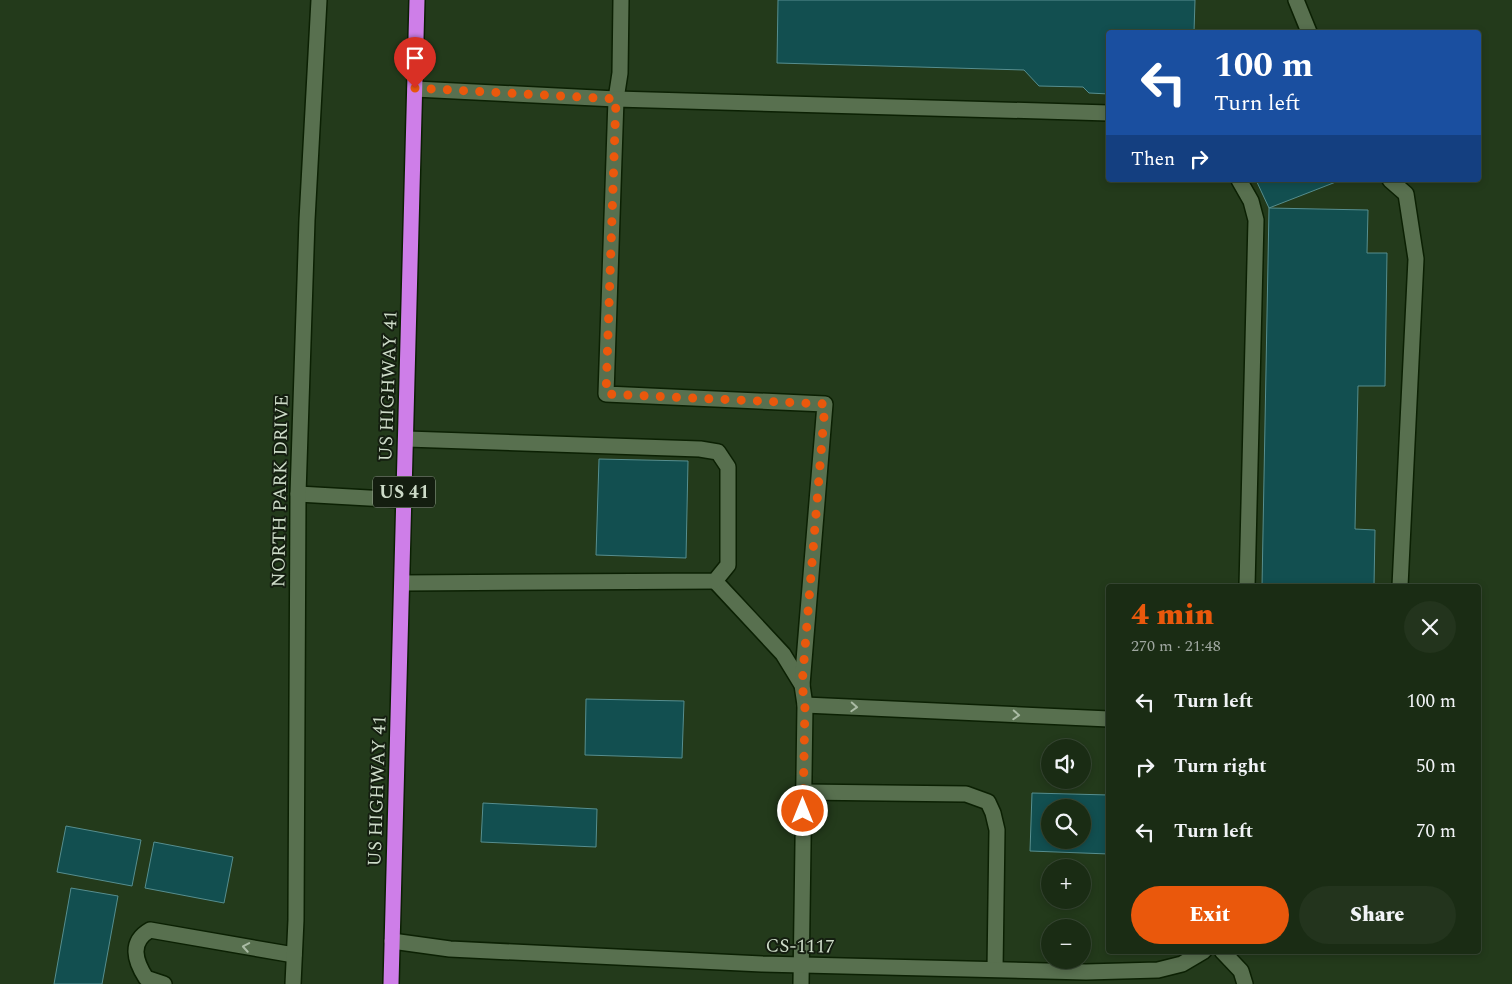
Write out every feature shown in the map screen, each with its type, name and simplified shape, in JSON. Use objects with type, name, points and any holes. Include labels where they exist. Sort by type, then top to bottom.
[{"type":"highway","name":"US HIGHWAY 41","points":[[391,984],[417,0]]},
{"type":"street","name":"NORTH PARK DRIVE","points":[[293,984],[298,494],[307,220],[318,0]]},
{"type":"street","points":[[622,0],[620,73],[616,99],[606,394],[825,404],[802,685],[805,704],[803,965],[801,984]]},
{"type":"street","points":[[1296,0],[1308,30]]},
{"type":"street","points":[[415,88],[616,99],[1106,113]]},
{"type":"street","points":[[1240,182],[1251,201],[1256,220],[1247,584]]},
{"type":"street","points":[[1392,182],[1406,194],[1416,259],[1400,584]]},
{"type":"street","points":[[406,439],[700,449],[718,452],[728,467],[728,565],[715,581]]},
{"type":"street","points":[[298,494],[404,500]]},
{"type":"street","points":[[402,583],[715,581],[783,654],[802,685]]},
{"type":"street","points":[[805,704],[1106,719]]},
{"type":"street","points":[[803,792],[966,794],[988,802],[997,830],[995,970]]},
{"type":"street","points":[[164,984],[146,978],[136,962],[136,944],[144,933],[150,930],[294,955]]},
{"type":"street","name":"CS-1117","points":[[392,941],[450,949],[803,965],[1086,972],[1158,970],[1182,964],[1199,954]]},
{"type":"street","points":[[1225,954],[1241,971],[1245,984]]},
{"type":"building","points":[[778,0],[1195,0],[1194,30],[1106,30],[1106,94],[1089,93],[1083,87],[1039,86],[1024,70],[777,63]]},
{"type":"building","points":[[1257,182],[1336,182],[1269,208]]},
{"type":"building","points":[[1269,208],[1368,210],[1367,253],[1387,253],[1385,386],[1358,386],[1355,529],[1375,530],[1374,584],[1262,584]]},
{"type":"building","points":[[599,459],[688,461],[686,558],[596,555]]},
{"type":"building","points":[[586,699],[684,701],[682,758],[585,755]]},
{"type":"building","points":[[1032,793],[1106,795],[1106,854],[1030,851]]},
{"type":"building","points":[[483,803],[597,809],[596,847],[481,842]]},
{"type":"building","points":[[66,826],[141,840],[132,886],[57,872]]},
{"type":"building","points":[[154,842],[233,857],[224,903],[145,888]]},
{"type":"building","points":[[71,888],[118,896],[102,984],[54,984]]},
{"type":"route","points":[[415,88],[616,99],[606,394],[825,404],[802,685],[805,704],[803,811]]}]
